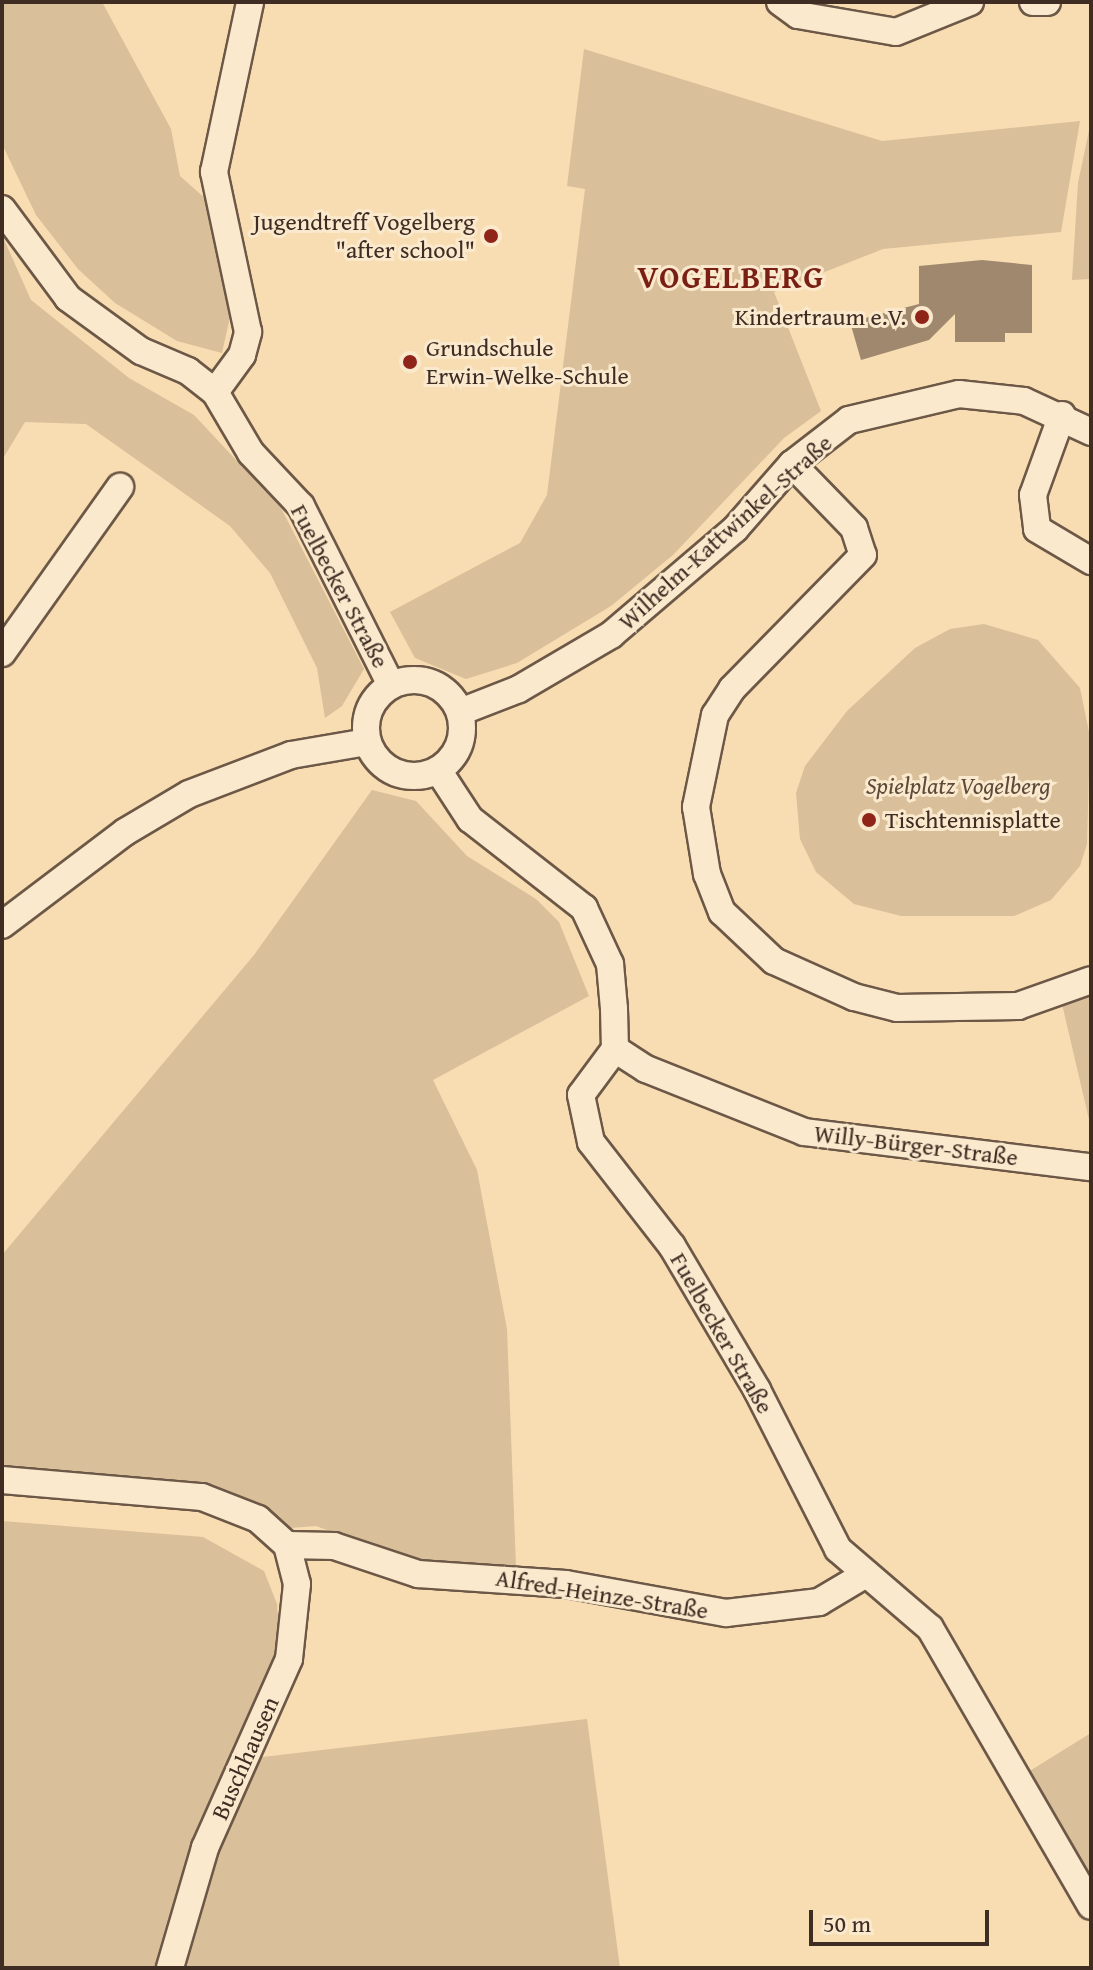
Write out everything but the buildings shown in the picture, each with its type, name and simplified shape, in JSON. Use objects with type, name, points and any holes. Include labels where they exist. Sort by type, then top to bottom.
[{"type":"street","points":[[2,209],[68,298],[130,344],[188,371],[215,392],[242,355],[248,332],[214,172],[250,2]]},
{"type":"street","points":[[780,2],[798,15],[896,32],[970,2]]},
{"type":"street","points":[[1033,2],[1047,2]]},
{"type":"street","name":"Fuelbecker Straße","points":[[215,392],[251,453],[301,506],[391,685]]},
{"type":"street","name":"Wilhelm-Kattwinkel-Straße","points":[[460,712],[519,689],[611,635],[735,529],[792,464],[849,420],[916,400],[959,394],[1008,398],[1062,415],[1091,432]]},
{"type":"street","points":[[1062,415],[1033,495],[1037,529],[1091,561]]},
{"type":"street","points":[[792,464],[854,528],[863,555],[732,689],[715,715],[696,807],[705,863],[722,912],[774,961],[854,997],[897,1008],[1018,1006],[1091,980]]},
{"type":"street","points":[[2,653],[120,487]]},
{"type":"street","points":[[423,680],[446,692],[460,712],[461,738],[438,770],[394,772],[367,742],[370,707],[391,685],[423,680]]},
{"type":"street","points":[[2,925],[125,832],[189,794],[291,755],[367,742]]},
{"type":"street","points":[[438,770],[470,819],[584,908],[610,964],[615,1049]]},
{"type":"street","name":"Fuelbecker Straße","points":[[615,1049],[581,1095],[591,1142],[672,1246],[757,1390],[838,1549],[930,1628],[1091,1906]]},
{"type":"street","name":"Willy-Bürger-Straße","points":[[615,1049],[646,1069],[804,1132],[1091,1167]]},
{"type":"street","points":[[2,1480],[202,1497],[258,1519],[287,1545]]},
{"type":"street","name":"Alfred-Heinze-Straße","points":[[287,1545],[334,1546],[418,1574],[566,1584],[726,1613],[819,1602],[866,1574]]},
{"type":"street","name":"Buschhausen","points":[[170,1968],[205,1848],[289,1659],[297,1584],[287,1545]]},
{"type":"green space","points":[[2,2],[102,2],[171,129],[180,176],[207,200],[230,317],[222,353],[177,341],[115,303],[78,269],[36,215],[2,144]]},
{"type":"green space","points":[[584,49],[882,141],[1080,121],[1061,232],[883,249],[774,292],[821,411],[784,438],[673,555],[611,606],[517,663],[466,679],[415,658],[390,612],[520,543],[547,495],[585,189],[567,186]]},
{"type":"green space","points":[[1091,121],[1091,279],[1072,280],[1078,183]]},
{"type":"green space","points":[[2,235],[31,300],[129,378],[194,415],[281,508],[364,669],[342,706],[325,718],[317,668],[270,573],[230,526],[86,424],[25,422],[2,460]]},
{"type":"green space","name":"Spielplatz Vogelberg","points":[[984,624],[1038,640],[1080,688],[1090,737],[1087,844],[1080,866],[1051,900],[1014,916],[901,916],[854,904],[816,872],[800,839],[796,793],[805,766],[847,711],[915,648],[950,629]]},
{"type":"green space","points":[[372,790],[416,801],[467,856],[536,899],[559,922],[589,996],[433,1080],[477,1170],[507,1329],[516,1567],[420,1564],[316,1526],[290,1528],[265,1508],[218,1491],[154,1480],[2,1470],[2,1255],[254,955]]},
{"type":"green space","points":[[1091,992],[1091,1128],[1062,1004]]},
{"type":"green space","points":[[2,1521],[203,1537],[264,1571],[277,1604],[281,1659],[161,1968],[2,1968]]},
{"type":"green space","points":[[587,1719],[620,1968],[179,1968],[214,1850],[253,1758]]},
{"type":"green space","points":[[1091,1733],[1091,1883],[1028,1772]]},
{"type":"place","name":"Jugendtreff Vogelberg \"after school\"","points":[[491,236]]},
{"type":"place","name":"Kindertraum e.V.","points":[[922,317]]},
{"type":"place","name":"Grundschule Erwin-Welke-Schule","points":[[410,362]]},
{"type":"place","name":"Tischtennisplatte","points":[[869,820]]},
{"type":"district","name":"VOGELBERG","points":[[731,277]]}]
